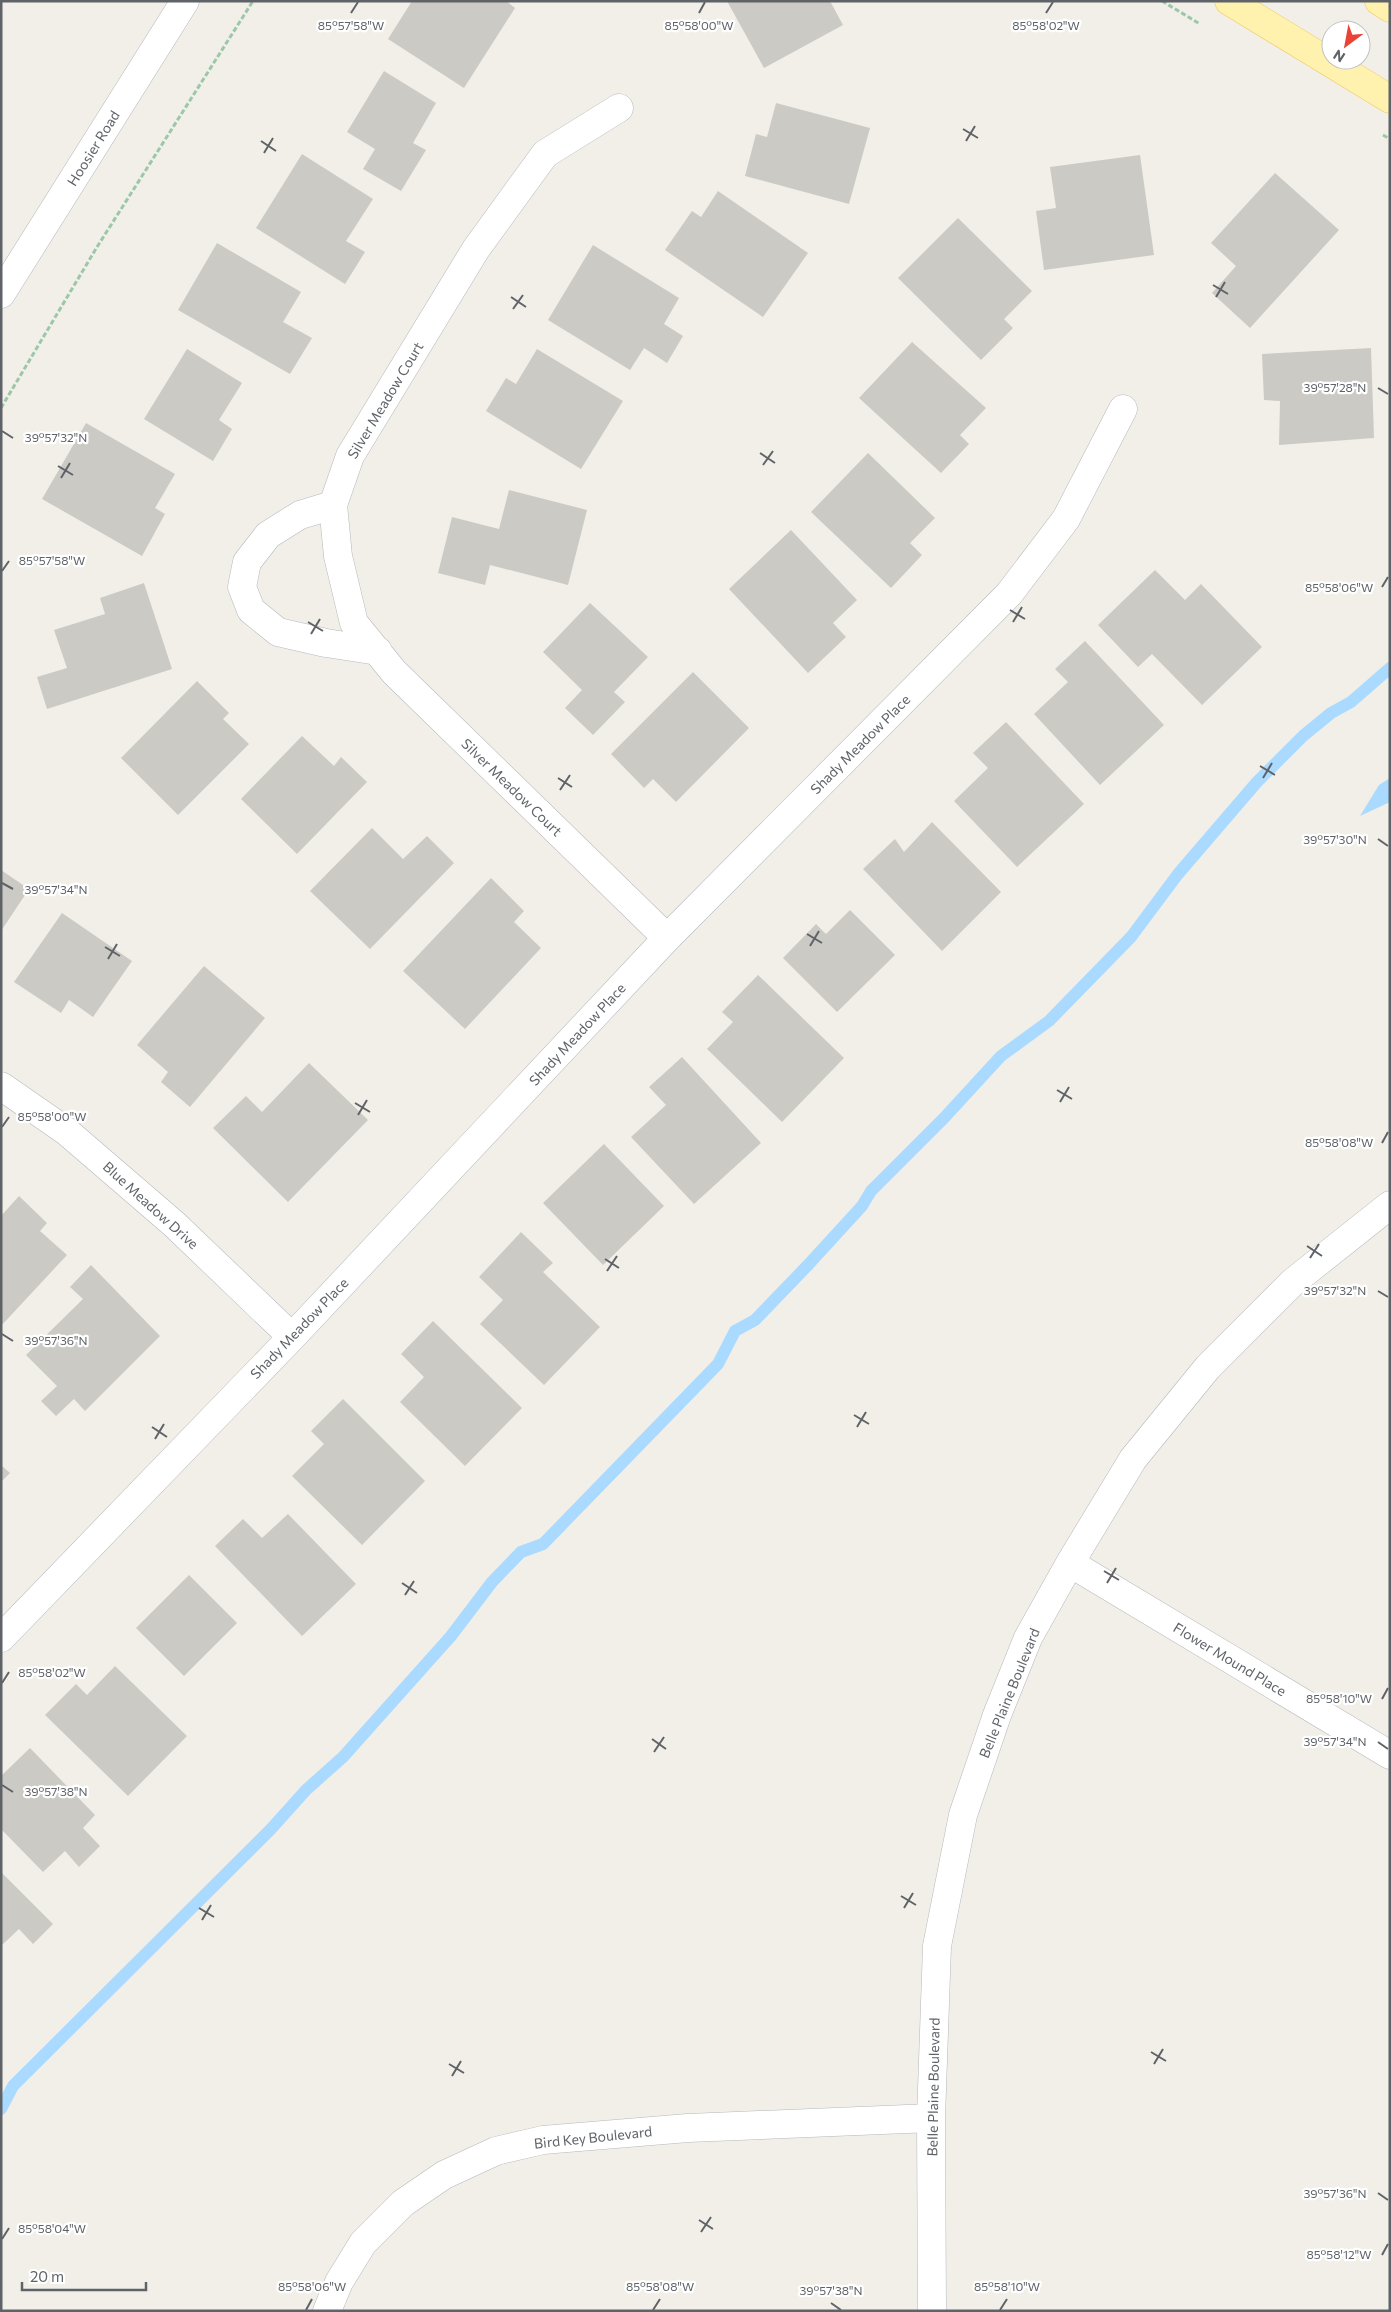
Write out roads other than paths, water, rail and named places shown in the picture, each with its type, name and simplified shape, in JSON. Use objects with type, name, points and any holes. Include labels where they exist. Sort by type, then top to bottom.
[{"type":"main road","points":[[1229,1],[1390,99]]},
{"type":"main road","points":[[1379,1],[1390,8]]},
{"type":"street","name":"Hoosier Road","points":[[1,294],[185,1]]},
{"type":"street","name":"Silver Meadow Court","points":[[619,108],[545,154],[476,249],[350,456],[333,505],[338,556],[354,623],[394,672],[668,938]]},
{"type":"street","name":"Shady Meadow Place","points":[[1,1638],[292,1337],[668,938],[1009,594],[1066,519],[1123,409]]},
{"type":"street","points":[[333,505],[300,515],[268,535],[248,562],[242,587],[251,610],[278,632],[326,643],[378,651]]},
{"type":"street","name":"Blue Meadow Drive","points":[[1,1086],[66,1131],[174,1224],[292,1337]]},
{"type":"street","name":"Belle Plaine Boulevard","points":[[932,2311],[930,2118],[937,1946],[963,1816],[997,1715],[1028,1638],[1070,1563],[1133,1459],[1208,1367],[1293,1282],[1390,1205]]},
{"type":"street","name":"Flower Mound Place","points":[[1070,1563],[1390,1755]]},
{"type":"street","name":"Bird Key Boulevard","points":[[327,2311],[339,2282],[364,2243],[404,2203],[444,2174],[496,2151],[543,2140],[688,2128],[930,2118]]},
{"type":"water","points":[[1390,778],[1390,802],[1360,816],[1379,785]]},
{"type":"waterway","points":[[1,2109],[13,2086],[271,1829],[306,1790],[343,1757],[451,1636],[492,1582],[521,1552],[543,1544],[718,1364],[735,1331],[755,1320],[862,1206],[871,1191],[944,1118],[1001,1056],[1049,1021],[1131,937],[1178,874],[1257,782],[1303,736],[1331,713],[1351,702],[1390,668]]}]
